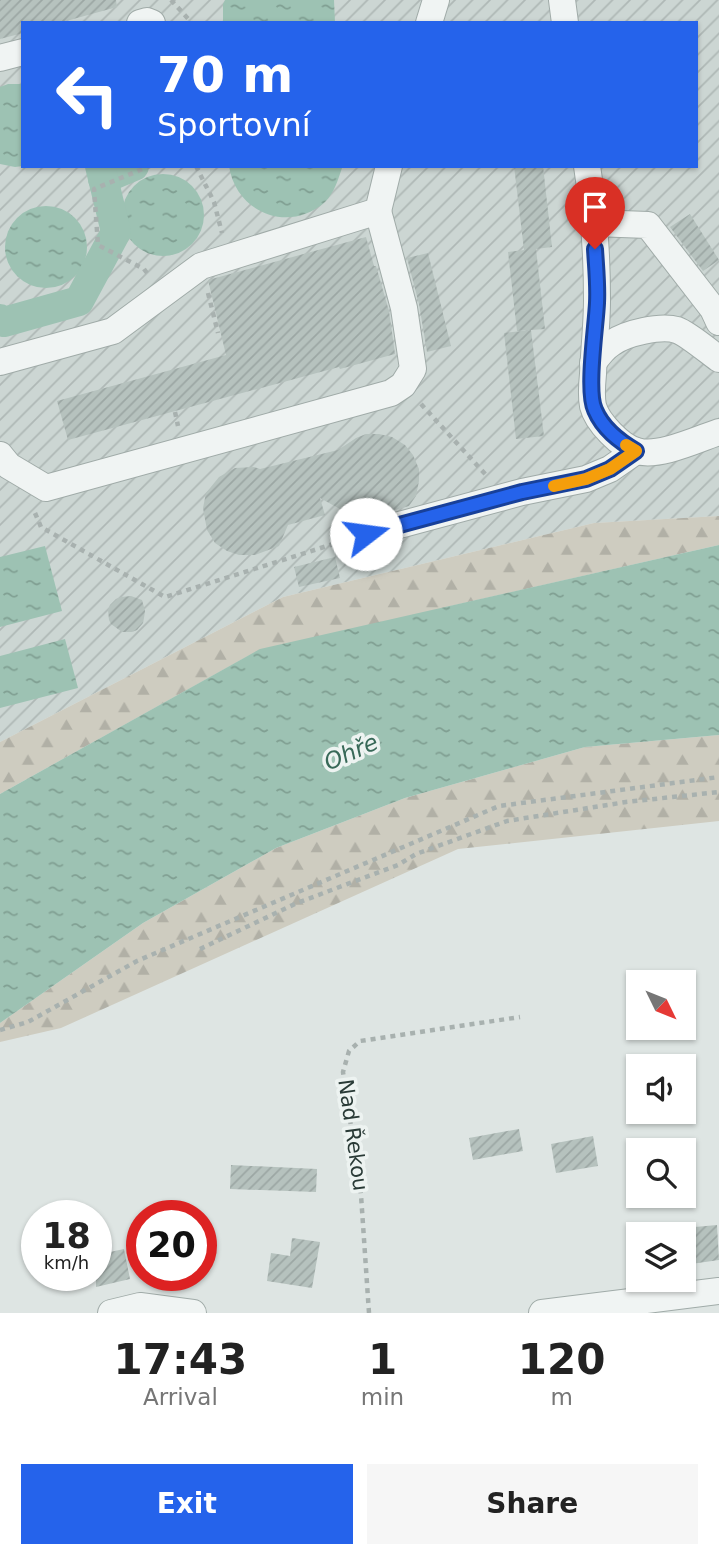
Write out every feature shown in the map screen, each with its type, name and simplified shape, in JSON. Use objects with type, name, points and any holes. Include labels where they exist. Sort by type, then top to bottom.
[{"type":"street","points":[[430,21],[436,0]]},
{"type":"street","points":[[562,0],[565,21]]},
{"type":"street","points":[[0,58],[21,53]]},
{"type":"street","points":[[0,455],[9,466],[46,488],[391,393],[403,385],[413,369],[404,308],[377,211],[388,168]]},
{"type":"street","points":[[587,168],[594,223],[597,301],[593,408],[617,439],[636,451],[650,453],[719,432]]},
{"type":"street","points":[[0,362],[113,331],[201,266],[377,211]]},
{"type":"street","points":[[594,223],[648,225],[717,312]]},
{"type":"street","points":[[593,363],[613,342],[631,334],[664,328],[679,331],[719,359]]},
{"type":"street","points":[[366,534],[505,497],[586,479],[610,469],[636,451]]},
{"type":"street","points":[[542,1313],[719,1291]]},
{"type":"street","points":[[111,1313],[140,1306],[193,1313]]},
{"type":"path","points":[[171,0],[190,21]]},
{"type":"path","points":[[145,168],[94,189],[98,245],[144,269],[162,295]]},
{"type":"path","points":[[403,385],[505,497]]},
{"type":"path","points":[[20,473],[41,527],[165,597],[366,534]]},
{"type":"path","points":[[0,1030],[28,1022],[137,961],[499,806],[719,777]]},
{"type":"path","points":[[200,949],[297,902],[398,865],[416,854],[508,821],[626,802],[719,792]]},
{"type":"path","name":"Nad Řekou","points":[[369,1313],[361,1195],[343,1072],[349,1051],[360,1041],[520,1017]]},
{"type":"shaded area","points":[[0,0],[719,0],[719,516],[594,523],[283,597],[0,742]]},
{"type":"green space","points":[[719,516],[719,545],[455,605],[248,656],[0,794],[0,742],[283,597],[594,523]]},
{"type":"green space","points":[[719,735],[719,821],[458,849],[61,1028],[0,1042],[0,1023],[143,923],[276,848],[405,798],[585,747]]},
{"type":"water","points":[[225,0],[334,0],[335,21],[223,21]]},
{"type":"water","points":[[21,84],[21,166],[0,164],[0,87]]},
{"type":"water","points":[[230,168],[342,168],[325,202],[311,212],[296,216],[266,214],[242,196]]},
{"type":"water","points":[[155,174],[171,174],[186,181],[197,192],[204,207],[201,231],[192,244],[171,256],[155,256],[140,249],[129,238],[122,223],[122,207],[129,192],[140,181]]},
{"type":"water","points":[[38,206],[54,206],[69,213],[80,224],[87,239],[84,263],[75,276],[54,288],[38,288],[23,281],[12,270],[5,255],[5,239],[12,224],[23,213]]},
{"type":"water","name":"Ohře","points":[[719,545],[719,735],[585,747],[405,798],[276,848],[143,923],[0,1023],[0,794],[260,649]]},
{"type":"water","points":[[45,546],[62,611],[0,627],[0,557]]},
{"type":"water","points":[[65,639],[78,688],[0,708],[0,656]]},
{"type":"building","points":[[0,0],[116,0],[117,7],[66,21],[21,21],[21,34],[0,39]]},
{"type":"building","points":[[514,168],[543,168],[552,247],[536,249],[545,329],[517,331],[508,252],[524,250]]},
{"type":"building","points":[[690,214],[719,260],[703,271],[670,227]]},
{"type":"building","points":[[366,237],[389,311],[395,354],[68,440],[57,401],[226,355],[208,280]]},
{"type":"building","points":[[428,253],[451,346],[427,352],[419,304],[407,258]]},
{"type":"building","points":[[531,330],[544,436],[516,439],[504,333]]},
{"type":"building","points":[[366,434],[392,437],[405,445],[413,455],[419,469],[419,481],[416,496],[409,506],[360,520],[320,498],[325,515],[288,525],[279,546],[255,555],[239,555],[215,543],[207,530],[203,508],[206,493],[219,477],[235,468],[260,469],[338,450]]},
{"type":"building","points":[[335,557],[340,578],[299,587],[294,567]]},
{"type":"building","points":[[131,596],[142,600],[145,611],[143,623],[137,630],[122,632],[111,624],[108,610],[116,599]]},
{"type":"building","points":[[519,1129],[523,1151],[473,1160],[469,1138]]},
{"type":"building","points":[[593,1136],[598,1166],[556,1173],[551,1144]]},
{"type":"building","points":[[231,1165],[317,1169],[316,1192],[230,1189]]},
{"type":"building","points":[[717,1225],[719,1260],[696,1263],[696,1227]]},
{"type":"building","points":[[292,1238],[320,1242],[312,1288],[267,1281],[271,1253],[290,1256]]},
{"type":"building","points":[[124,1249],[126,1280],[112,1283],[112,1252]]},
{"type":"waterway","points":[[0,319],[4,322],[79,301],[116,232],[100,168]]},
{"type":"waterway","points":[[103,179],[129,168]]},
{"type":"slow traffic","points":[[554,486],[586,479],[610,469],[636,451],[626,445]]},
{"type":"route","points":[[366,534],[522,492],[586,479],[610,469],[636,451],[617,439],[593,408],[597,301],[595,249]]}]
